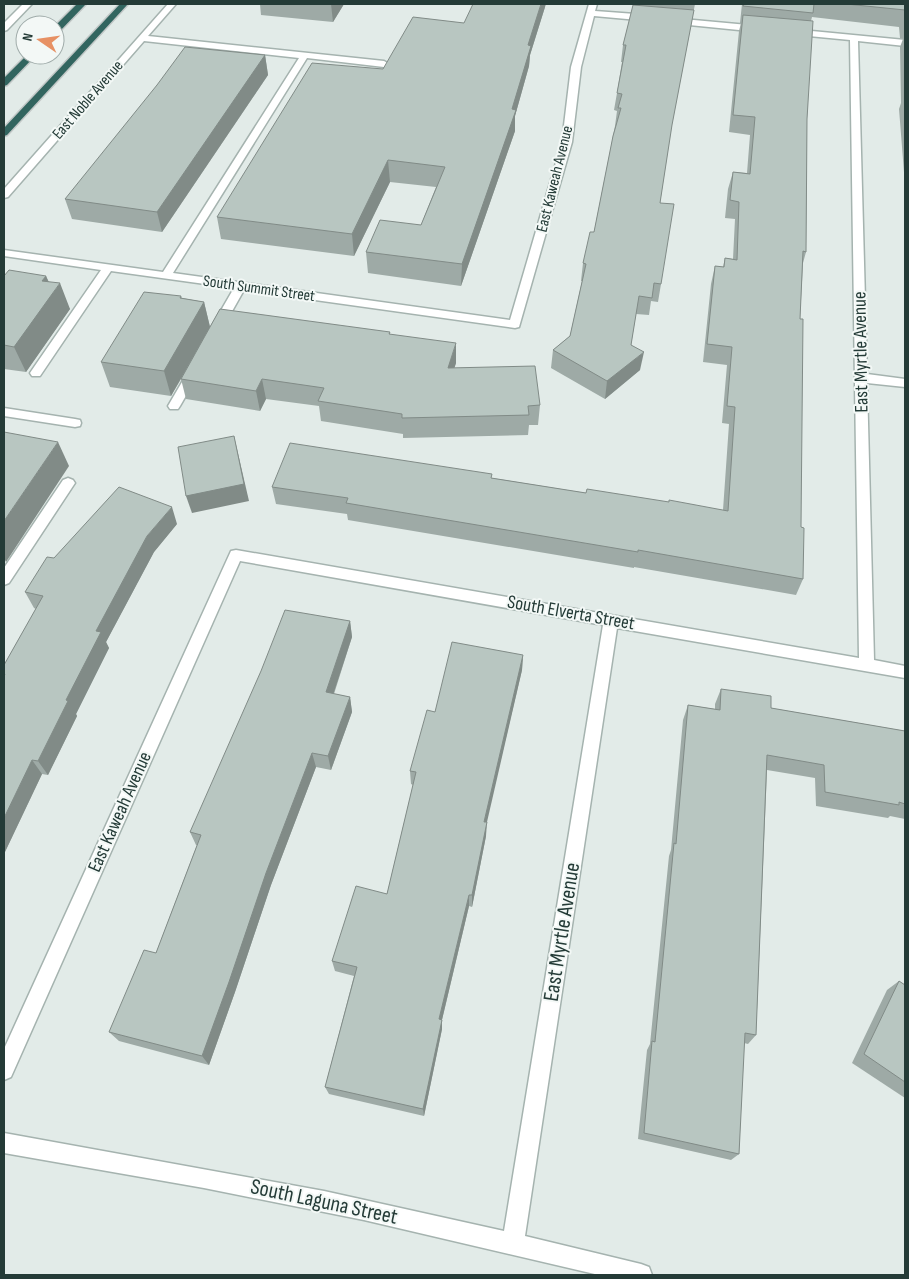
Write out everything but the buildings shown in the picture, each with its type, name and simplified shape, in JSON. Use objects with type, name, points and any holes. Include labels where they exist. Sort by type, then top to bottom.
[{"type":"highway","points":[[65,21],[82,4]]},
{"type":"highway","points":[[4,133],[124,4]]},
{"type":"highway","points":[[4,84],[22,65]]},
{"type":"street","points":[[4,28],[28,4]]},
{"type":"street","name":"East Noble Avenue","points":[[4,196],[172,4]]},
{"type":"street","points":[[592,8],[766,30]]},
{"type":"street","name":"East Kaweah Avenue","points":[[515,324],[567,142],[576,67],[592,8]]},
{"type":"street","points":[[786,32],[905,43]]},
{"type":"street","points":[[142,38],[384,64]]},
{"type":"street","name":"East Myrtle Avenue","points":[[854,38],[868,666]]},
{"type":"street","points":[[166,276],[304,56]]},
{"type":"street","name":"South Summit Street","points":[[4,252],[515,324]]},
{"type":"street","points":[[36,374],[108,267]]},
{"type":"street","points":[[212,338],[241,286]]},
{"type":"street","points":[[174,406],[198,363]]},
{"type":"street","points":[[862,378],[905,384]]},
{"type":"street","points":[[4,412],[75,423]]},
{"type":"street","points":[[4,579],[68,483]]},
{"type":"street","name":"East Kaweah Avenue","points":[[4,1070],[236,555]]},
{"type":"street","name":"South Elverta Street","points":[[236,555],[905,672]]},
{"type":"street","name":"East Myrtle Avenue","points":[[513,1243],[611,620]]},
{"type":"street","name":"South Laguna Street","points":[[4,1143],[148,1167],[316,1199],[513,1243],[641,1275]]}]
